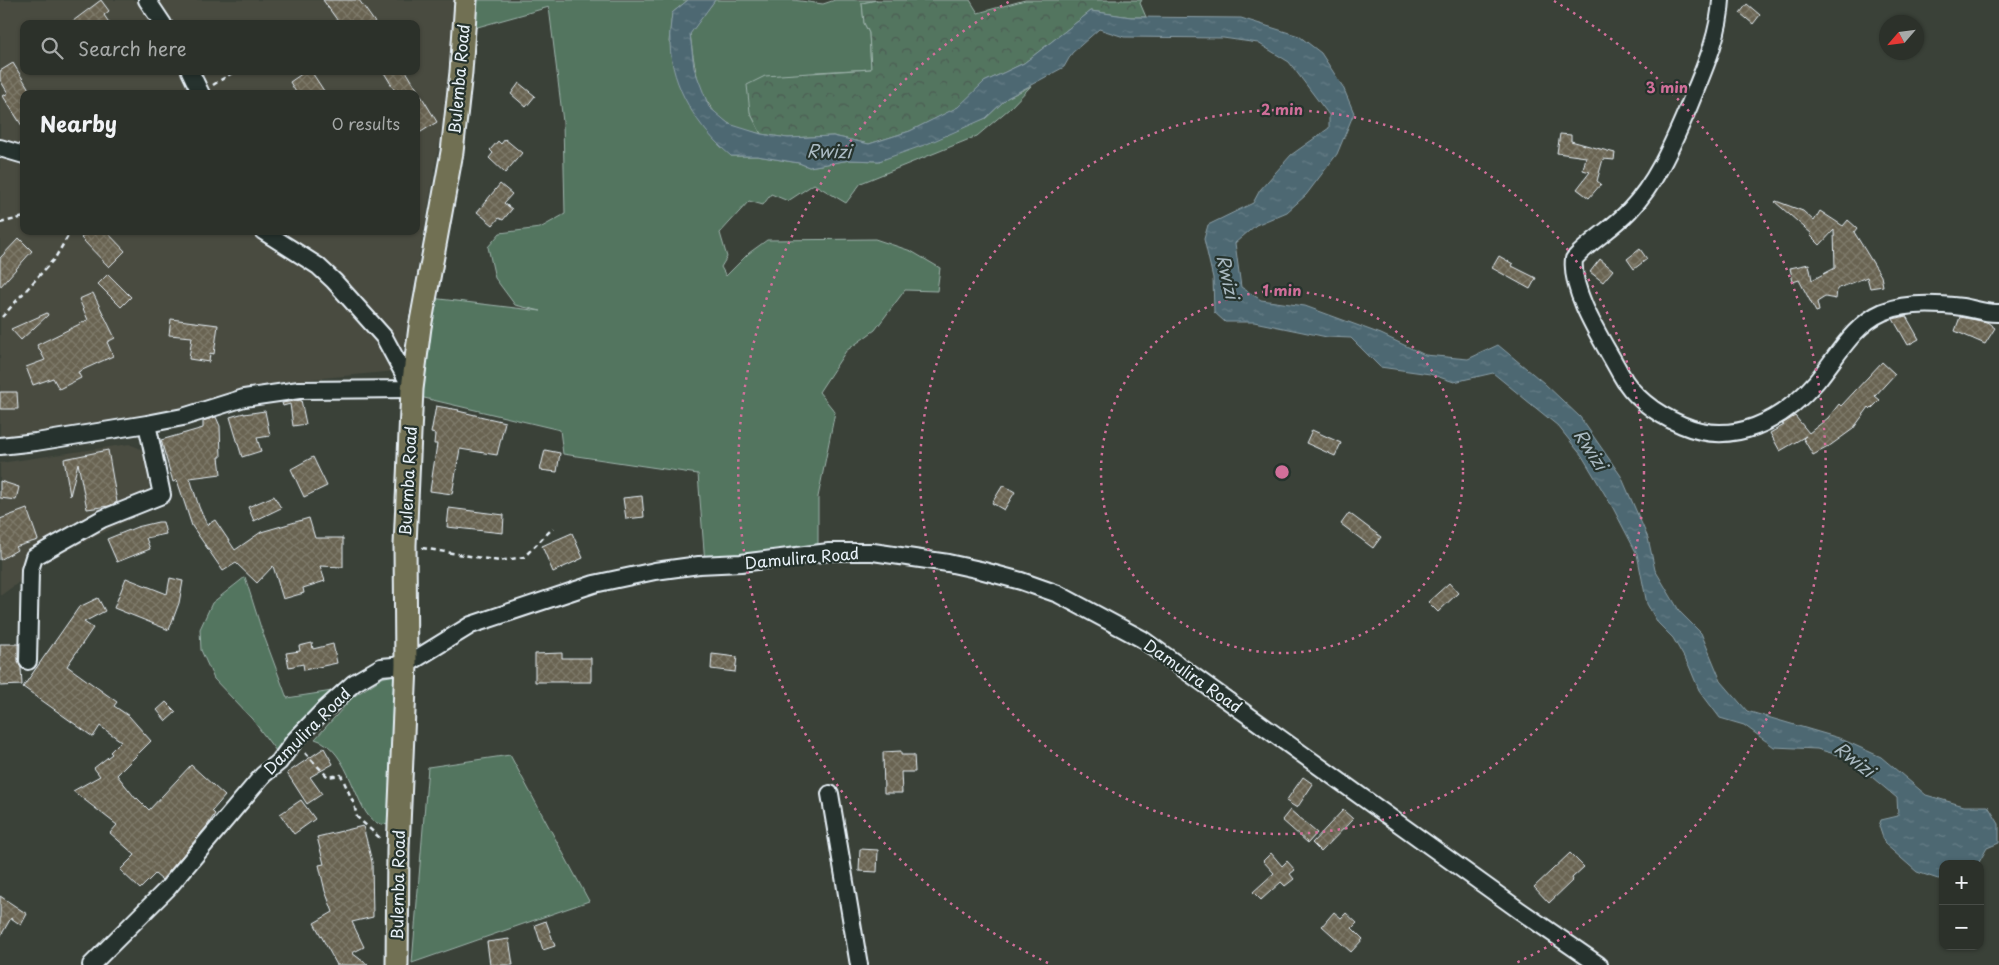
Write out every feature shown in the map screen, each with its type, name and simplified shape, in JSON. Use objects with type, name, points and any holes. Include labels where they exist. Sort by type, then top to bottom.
[{"type":"main road","name":"Bulemba Road","points":[[397,965],[398,849],[406,665],[405,545],[412,388],[420,327],[452,152],[461,72],[466,0]]},
{"type":"street","points":[[147,0],[160,20]]},
{"type":"street","points":[[1721,0],[1709,58],[1682,123],[1654,178],[1628,212],[1582,250],[1574,259],[1574,278],[1579,295],[1625,383],[1637,397],[1652,410],[1686,427],[1704,432],[1726,434],[1744,430],[1773,419],[1793,404],[1816,381],[1857,329],[1883,312],[1896,308],[1928,305],[1962,307],[1990,314],[1999,313]]},
{"type":"street","points":[[192,75],[200,90]]},
{"type":"street","points":[[0,148],[20,153]]},
{"type":"street","points":[[0,446],[147,424],[183,417],[244,398],[299,390],[412,388],[384,337],[334,281],[318,266],[269,235]]},
{"type":"street","points":[[28,661],[30,570],[34,557],[102,519],[162,495],[147,424]]},
{"type":"street","name":"Damulira Road","points":[[91,965],[167,889],[263,775],[279,762],[295,740],[354,684],[381,667],[406,665],[471,625],[594,584],[654,571],[699,565],[741,563],[829,552],[864,552],[948,563],[980,570],[1058,594],[1142,640],[1599,965]]},
{"type":"street","points":[[830,794],[859,965]]},
{"type":"path","points":[[206,90],[229,75]]},
{"type":"path","points":[[0,222],[20,218]]},
{"type":"path","points":[[2,317],[55,258],[69,235]]},
{"type":"path","points":[[405,545],[507,560],[524,557],[553,528]]},
{"type":"path","points":[[295,740],[314,765],[328,777],[341,775],[354,804],[357,817],[374,834],[398,849]]},
{"type":"shaded area","points":[[0,0],[456,0],[442,128],[403,351],[396,371],[281,382],[144,419],[0,441]]},
{"type":"shaded area","points":[[129,444],[141,449],[149,467],[149,492],[156,506],[51,559],[0,596],[0,463]]},
{"type":"green space","points":[[477,0],[688,0],[672,13],[669,42],[731,156],[757,156],[799,163],[809,167],[850,160],[879,161],[986,118],[1007,98],[1031,86],[1009,109],[977,136],[861,183],[846,203],[814,184],[788,201],[771,194],[763,205],[749,201],[720,233],[727,257],[721,267],[726,276],[749,253],[767,240],[875,239],[911,251],[940,268],[937,291],[905,290],[875,330],[846,351],[819,392],[835,412],[818,497],[818,548],[705,563],[698,474],[563,454],[560,430],[420,397],[431,298],[541,311],[515,305],[495,278],[488,247],[500,233],[540,228],[565,214],[563,122],[549,7],[474,28]]},
{"type":"green space","points":[[715,0],[793,0],[823,4],[835,0],[877,0],[862,3],[864,23],[869,33],[871,69],[816,72],[750,112],[761,134],[736,127],[718,115],[710,106],[699,83],[693,58],[690,33]]},
{"type":"green space","points":[[877,0],[970,0],[978,13],[1025,0],[1142,0],[1140,3],[1146,17],[1131,17],[1091,11],[1024,63],[984,82],[959,107],[910,131],[869,144],[833,136],[788,138],[761,134],[750,112],[747,85],[765,76],[871,69],[869,33],[864,23],[862,3]]},
{"type":"green space","points":[[245,577],[261,628],[287,698],[339,690],[279,755],[252,719],[214,679],[201,650],[200,629],[212,603]]},
{"type":"green space","points":[[403,672],[400,826],[377,823],[369,817],[337,755],[327,745],[315,739],[353,697],[382,678]]},
{"type":"green space","points":[[510,755],[589,901],[412,963],[428,767]]},
{"type":"water","name":"Rwizi","points":[[688,0],[715,0],[690,34],[694,68],[709,107],[729,124],[761,134],[788,138],[833,136],[869,144],[910,131],[958,107],[984,82],[1024,63],[1091,11],[1131,17],[1241,18],[1299,36],[1321,53],[1343,87],[1354,113],[1337,154],[1306,195],[1287,212],[1256,225],[1235,243],[1241,287],[1261,300],[1305,306],[1381,334],[1425,355],[1468,359],[1498,345],[1544,383],[1580,417],[1621,476],[1648,538],[1655,570],[1680,612],[1701,633],[1721,681],[1747,711],[1839,738],[1881,757],[1926,795],[1964,806],[1988,806],[1999,824],[1999,843],[1987,848],[1980,860],[1939,860],[1939,879],[1917,872],[1885,844],[1879,826],[1881,820],[1898,816],[1897,798],[1849,758],[1817,749],[1774,747],[1744,725],[1720,718],[1699,690],[1689,666],[1673,638],[1658,623],[1647,604],[1637,554],[1613,508],[1582,456],[1558,426],[1493,373],[1454,382],[1430,374],[1380,367],[1351,338],[1327,337],[1254,322],[1225,322],[1214,312],[1213,278],[1204,239],[1208,225],[1253,203],[1260,190],[1291,155],[1329,128],[1329,115],[1289,62],[1258,43],[1223,38],[1124,37],[1099,29],[1072,53],[1064,67],[1007,98],[986,118],[927,144],[879,161],[850,160],[809,167],[799,163],[757,156],[731,156],[708,133],[688,106],[675,75],[670,43],[672,13]]},
{"type":"building","points":[[101,0],[109,11],[104,15],[107,20],[74,20]]},
{"type":"building","points":[[323,0],[359,0],[373,20],[337,20]]},
{"type":"building","points":[[1747,4],[1760,15],[1753,24],[1740,13]]},
{"type":"building","points":[[13,63],[30,90],[20,90],[20,123],[3,96],[8,93],[0,80],[0,71]]},
{"type":"building","points":[[300,75],[314,75],[323,90],[295,90],[290,82]]},
{"type":"building","points":[[385,75],[408,75],[418,90],[395,90]]},
{"type":"building","points":[[519,83],[535,96],[526,107],[511,94]]},
{"type":"building","points":[[420,94],[437,122],[420,133]]},
{"type":"building","points":[[1560,134],[1571,135],[1571,141],[1615,153],[1614,160],[1603,159],[1597,181],[1601,184],[1589,198],[1577,189],[1590,172],[1583,170],[1586,157],[1557,153]]},
{"type":"building","points":[[505,139],[522,153],[505,173],[489,158],[493,153],[490,150],[498,141],[501,144]]},
{"type":"building","points":[[500,184],[512,194],[504,203],[512,209],[503,220],[499,218],[493,225],[477,212]]},
{"type":"building","points":[[1776,201],[1803,211],[1814,221],[1820,211],[1843,226],[1848,220],[1857,228],[1854,232],[1881,276],[1883,286],[1870,288],[1867,277],[1837,289],[1836,299],[1825,297],[1817,302],[1819,311],[1816,312],[1799,280],[1793,282],[1790,268],[1809,264],[1812,280],[1835,268],[1834,230],[1820,245],[1810,235],[1812,234]]},
{"type":"building","points":[[84,235],[110,235],[125,251],[109,267],[81,238]]},
{"type":"building","points":[[19,238],[32,251],[0,287],[0,258]]},
{"type":"building","points":[[1640,249],[1647,259],[1634,269],[1627,259]]},
{"type":"building","points":[[1499,256],[1513,264],[1512,266],[1536,278],[1530,289],[1492,268]]},
{"type":"building","points":[[1600,259],[1613,270],[1603,282],[1590,272]]},
{"type":"building","points":[[108,274],[131,297],[121,307],[98,284]]},
{"type":"building","points":[[93,293],[115,338],[107,342],[113,356],[78,372],[81,378],[59,389],[53,378],[33,385],[26,367],[45,360],[37,345],[88,320],[79,299]]},
{"type":"building","points":[[47,313],[48,315],[21,340],[11,329]]},
{"type":"building","points":[[1906,316],[1919,339],[1908,345],[1893,319]]},
{"type":"building","points":[[1960,317],[1987,322],[1995,328],[1985,344],[1955,331]]},
{"type":"building","points":[[171,319],[218,325],[214,354],[210,353],[209,362],[189,359],[192,337],[169,335]]},
{"type":"building","points":[[1882,362],[1895,374],[1875,396],[1880,400],[1871,409],[1869,407],[1853,429],[1813,455],[1803,438],[1806,436],[1780,451],[1770,433],[1795,416],[1809,433],[1828,418],[1839,404],[1841,406]]},
{"type":"building","points":[[0,392],[17,392],[18,409],[0,409]]},
{"type":"building","points":[[301,400],[306,424],[293,426],[290,404],[283,406],[282,403]]},
{"type":"building","points":[[436,406],[505,422],[497,455],[460,449],[452,494],[430,491],[437,444],[434,444],[435,434],[431,433]]},
{"type":"building","points":[[265,411],[270,436],[257,438],[261,451],[242,457],[230,417],[244,413]]},
{"type":"building","points":[[216,417],[220,426],[221,457],[219,457],[221,474],[190,478],[207,525],[215,520],[235,550],[261,532],[309,518],[315,538],[343,538],[343,567],[320,566],[325,581],[303,588],[304,593],[283,599],[273,566],[257,583],[236,563],[223,571],[192,526],[177,480],[173,482],[161,440],[203,428],[203,421]]},
{"type":"building","points":[[1312,430],[1341,443],[1335,456],[1306,443]]},
{"type":"building","points":[[108,450],[117,502],[109,506],[87,509],[78,463],[70,496],[64,459]]},
{"type":"building","points":[[545,450],[560,453],[557,472],[540,470]]},
{"type":"building","points":[[313,457],[327,486],[304,497],[291,469]]},
{"type":"building","points":[[0,481],[19,487],[16,500],[0,498]]},
{"type":"building","points":[[1003,485],[1015,492],[1004,510],[992,503]]},
{"type":"building","points":[[274,496],[281,508],[254,521],[248,507]]},
{"type":"building","points":[[642,496],[644,517],[626,519],[623,498]]},
{"type":"building","points":[[449,508],[504,515],[503,533],[447,527]]},
{"type":"building","points":[[27,509],[38,540],[15,547],[17,550],[0,560],[0,519]]},
{"type":"building","points":[[1349,513],[1381,537],[1373,548],[1341,524]]},
{"type":"building","points":[[163,522],[166,534],[146,538],[150,549],[117,562],[107,539],[137,527]]},
{"type":"building","points":[[572,533],[583,558],[553,572],[542,546]]},
{"type":"building","points":[[126,578],[167,594],[170,578],[183,581],[179,603],[169,630],[114,608]]},
{"type":"building","points":[[1449,583],[1458,593],[1438,612],[1428,602]]},
{"type":"building","points":[[98,598],[105,611],[84,622],[93,628],[67,666],[117,702],[114,706],[129,716],[151,741],[117,775],[136,799],[149,810],[191,765],[225,796],[212,811],[215,814],[207,826],[162,880],[155,874],[140,889],[120,870],[135,855],[110,833],[117,825],[73,791],[100,776],[94,768],[112,754],[110,752],[121,741],[100,726],[93,737],[23,687],[79,607]]},
{"type":"building","points":[[312,643],[313,649],[333,644],[337,663],[304,670],[303,664],[289,667],[286,653],[300,651],[299,646]]},
{"type":"building","points":[[0,644],[18,644],[18,661],[21,668],[22,685],[0,686]]},
{"type":"building","points":[[562,653],[562,658],[591,658],[591,682],[535,682],[535,654]]},
{"type":"building","points":[[712,654],[737,657],[735,672],[711,669]]},
{"type":"building","points":[[166,702],[176,712],[166,721],[157,710]]},
{"type":"building","points":[[324,748],[333,764],[310,777],[322,794],[307,804],[287,773]]},
{"type":"building","points":[[901,751],[901,755],[914,755],[915,772],[901,772],[902,793],[884,793],[883,752]]},
{"type":"building","points":[[1303,777],[1313,784],[1297,808],[1286,801]]},
{"type":"building","points":[[301,800],[315,819],[294,834],[280,814]]},
{"type":"building","points":[[1290,810],[1317,833],[1308,843],[1282,820]]},
{"type":"building","points":[[1343,810],[1353,819],[1321,852],[1312,843]]},
{"type":"building","points":[[363,826],[372,862],[373,917],[352,922],[364,947],[352,953],[368,965],[337,965],[314,923],[333,912],[325,891],[319,865],[324,864],[317,837]]},
{"type":"building","points":[[860,849],[878,850],[877,872],[859,871]]},
{"type":"building","points":[[1271,853],[1282,866],[1287,861],[1295,870],[1290,874],[1294,879],[1285,886],[1281,882],[1261,900],[1253,892],[1274,873],[1263,861]]},
{"type":"building","points":[[1570,853],[1584,867],[1549,903],[1534,887]]},
{"type":"building","points":[[0,896],[27,914],[21,925],[11,918],[0,937]]},
{"type":"building","points":[[1334,912],[1341,918],[1346,913],[1357,923],[1352,928],[1363,939],[1351,952],[1322,926]]},
{"type":"building","points":[[546,921],[555,946],[543,950],[535,925]]},
{"type":"building","points":[[509,939],[513,965],[490,965],[487,942]]}]
